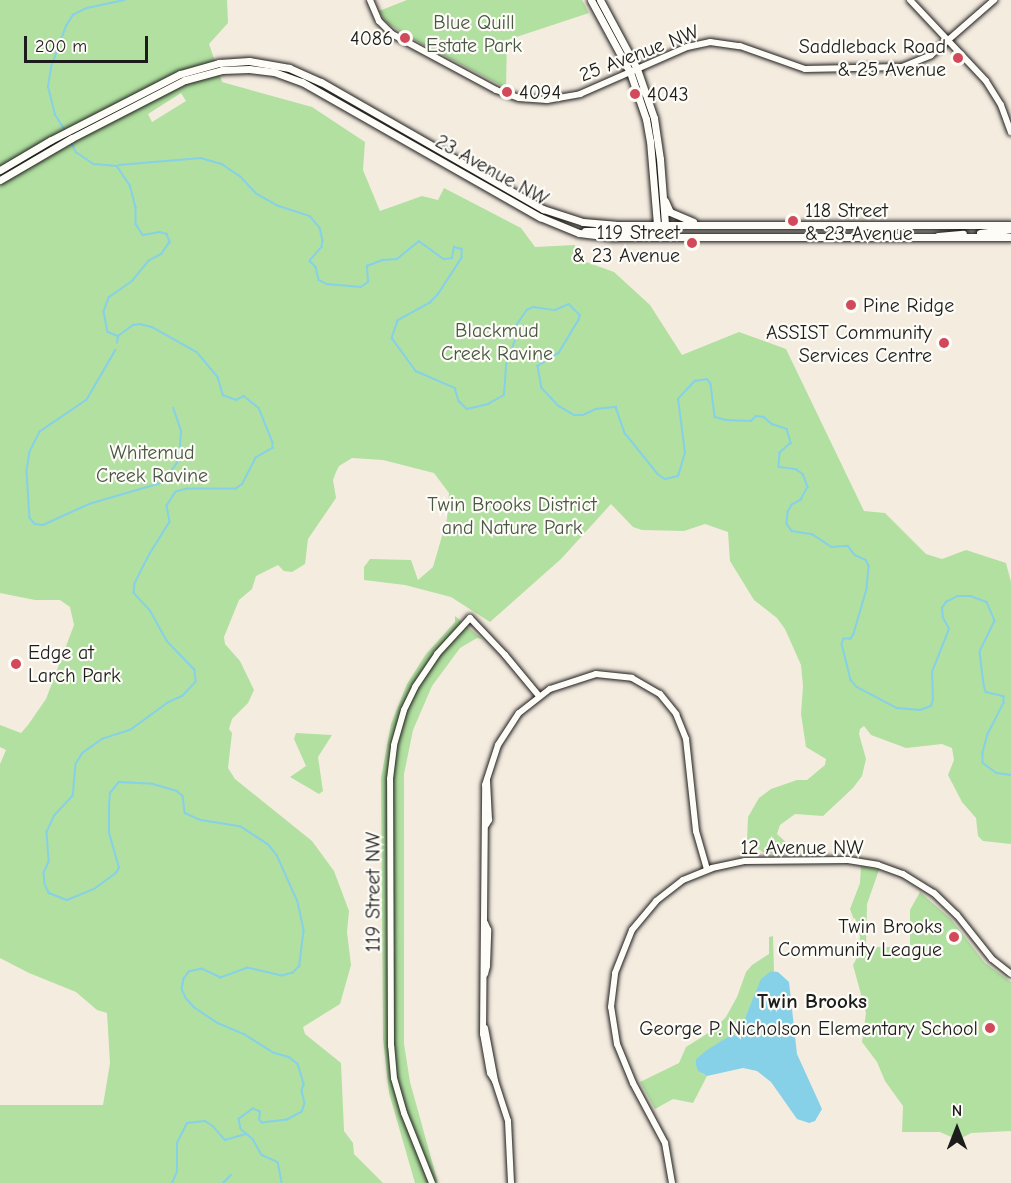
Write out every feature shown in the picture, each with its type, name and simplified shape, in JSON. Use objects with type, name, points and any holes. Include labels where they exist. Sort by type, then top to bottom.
[{"type":"main road","points":[[591,0],[634,71],[651,141],[659,229]]},
{"type":"main road","points":[[600,0],[634,71],[658,139],[663,199],[659,229]]},
{"type":"main road","name":"23 Avenue NW","points":[[90,125],[162,82],[199,67],[237,61],[275,65],[321,82],[543,210],[565,218],[598,224],[659,229],[927,239],[1011,237]]},
{"type":"main road","name":"23 Avenue NW","points":[[0,170],[90,125],[201,74],[237,69],[274,72],[310,86],[540,217],[579,232],[730,224],[1011,227]]},
{"type":"main road","name":"23 Avenue NW","points":[[0,180],[52,144]]},
{"type":"main road","points":[[663,199],[670,212],[684,219],[730,224]]},
{"type":"main road","points":[[927,239],[945,234],[986,233],[1011,227]]},
{"type":"street","name":"25 Avenue NW","points":[[370,0],[379,21],[392,33],[489,87],[522,98],[547,100],[569,98],[693,45],[717,42],[741,46],[798,68],[895,69],[924,59],[994,0]]},
{"type":"street","points":[[910,0],[992,88],[1011,132]]},
{"type":"street","name":"119 Street NW","points":[[432,1183],[404,1113],[392,1058],[390,779],[397,732],[415,687],[437,654],[470,618],[539,696]]},
{"type":"street","points":[[511,1183],[508,1121],[486,1057],[482,966],[482,930],[485,922],[484,785],[505,732],[519,713],[539,696],[562,684],[590,675],[610,674],[632,678],[660,694],[673,709],[682,726],[687,745],[696,831],[707,869]]},
{"type":"street","name":"12 Avenue NW","points":[[672,1183],[665,1143],[633,1083],[617,1044],[611,1007],[615,973],[625,945],[638,922],[665,893],[683,880],[707,869],[728,863],[757,860],[848,860],[878,865],[903,874],[934,893],[957,915],[992,959],[1011,974]]},
{"type":"green space","name":"Whitemud Creek Ravine","points":[[0,0],[227,0],[228,23],[209,44],[222,82],[312,107],[365,142],[363,170],[380,211],[422,196],[438,200],[444,188],[521,228],[535,247],[575,245],[575,258],[614,272],[650,305],[682,355],[739,332],[786,349],[864,511],[885,513],[926,554],[942,559],[966,550],[1006,563],[1011,582],[1011,844],[983,841],[978,836],[976,818],[962,802],[948,775],[954,760],[952,748],[942,744],[906,748],[871,735],[864,726],[860,729],[859,734],[866,759],[862,776],[853,788],[823,816],[795,814],[780,825],[777,834],[799,854],[764,853],[747,841],[748,817],[759,798],[771,789],[797,780],[807,780],[825,765],[826,759],[806,747],[801,714],[803,686],[801,665],[785,629],[777,618],[754,600],[730,561],[728,532],[705,524],[684,531],[642,530],[633,527],[611,504],[561,559],[490,622],[451,597],[405,585],[364,580],[364,567],[370,559],[411,560],[418,580],[433,567],[447,519],[449,493],[434,473],[383,460],[352,458],[339,466],[336,472],[333,480],[336,498],[308,539],[305,564],[292,572],[284,571],[278,565],[256,576],[252,589],[239,600],[224,637],[225,644],[240,661],[254,690],[248,703],[232,719],[229,729],[232,733],[228,768],[235,779],[312,841],[334,871],[349,911],[347,932],[351,965],[340,1004],[303,1027],[305,1034],[341,1063],[344,1131],[353,1143],[354,1154],[383,1183],[0,1183],[0,1105],[103,1105],[110,1063],[107,1013],[97,1010],[76,992],[29,973],[0,958],[0,764],[6,750],[0,747],[0,725],[21,733],[28,725],[46,699],[74,625],[70,607],[60,600],[35,600],[0,593]],"holes":[[[181,93],[186,101],[152,122],[148,114]]]},
{"type":"green space","name":"Blue Quill Estate Park","points":[[407,0],[582,0],[589,13],[507,40],[506,88],[409,37],[386,22],[379,11]]},
{"type":"green space","points":[[455,616],[482,639],[477,638],[460,648],[432,686],[413,730],[404,774],[404,1044],[410,1082],[438,1183],[415,1183],[389,1093],[383,1039],[381,778],[391,724],[407,684],[426,654],[455,622]]},
{"type":"green space","points":[[296,733],[332,735],[318,757],[323,791],[319,794],[290,777],[306,766],[294,739]]},
{"type":"green space","points":[[861,866],[879,870],[867,904],[866,947],[910,947],[910,910],[920,892],[951,919],[985,963],[1011,982],[1011,1131],[971,1133],[958,1140],[940,1132],[902,1132],[903,1106],[885,1081],[877,1062],[862,1042],[866,1013],[853,965],[859,954],[860,936],[850,909],[860,883]]},
{"type":"green space","points":[[773,936],[774,971],[771,971],[756,993],[740,1036],[731,1035],[696,1059],[701,1073],[707,1076],[693,1103],[673,1099],[655,1109],[640,1082],[679,1063],[686,1047],[713,1030],[726,1017],[737,997],[746,972],[752,965],[769,954],[769,937]]},
{"type":"water","points":[[771,971],[778,972],[789,982],[797,1054],[822,1109],[815,1121],[809,1123],[797,1119],[771,1082],[757,1071],[743,1068],[707,1076],[698,1071],[696,1065],[696,1059],[707,1050],[731,1035],[740,1036],[761,979]]},
{"type":"waterway","points":[[65,131],[55,115],[48,87],[51,67],[66,26],[73,15],[87,8],[124,0]]},
{"type":"waterway","points":[[72,143],[76,152],[94,164],[117,166],[130,185],[136,207],[136,224],[143,235],[160,232],[167,234],[170,242],[162,254],[149,261],[133,281],[109,298],[104,312],[108,332],[118,336],[133,325],[140,324],[152,327],[197,352],[218,377],[223,395],[236,400],[244,396],[259,408],[273,442],[273,448],[256,458],[243,484],[236,489],[187,489],[176,492],[167,506],[170,522],[150,554],[135,584],[134,593],[150,610],[167,641],[195,670],[196,682],[183,696],[168,703],[131,730],[103,739],[83,753],[76,764],[73,796],[55,815],[47,832],[49,862],[44,873],[45,884],[49,893],[67,900],[94,889],[116,873],[119,868],[109,832],[109,806],[110,793],[119,782],[153,784],[177,791],[183,796],[185,813],[201,820],[240,826],[268,844],[277,855],[298,902],[304,931],[300,966],[293,973],[282,976],[248,968],[221,978],[202,969],[189,972],[184,979],[182,989],[194,1007],[218,1023],[244,1034],[275,1053],[289,1057],[298,1064],[304,1084],[302,1091],[305,1103],[302,1112],[287,1120],[262,1123],[259,1120],[260,1112],[253,1109],[239,1119],[241,1129],[253,1139],[262,1155],[278,1162],[282,1183]]},
{"type":"waterway","points":[[119,165],[201,158],[222,164],[241,177],[257,194],[279,206],[310,216],[320,228],[323,241],[322,247],[310,261],[316,267],[319,280],[327,284],[361,287],[368,282],[367,266],[383,260],[397,259],[419,241],[444,259],[452,258],[454,247],[462,249],[462,258],[438,295],[430,303],[398,321],[392,338],[416,371],[455,388],[459,401],[467,409],[488,404],[504,395],[506,365],[516,337],[515,327],[527,310],[533,307],[555,310],[569,304],[580,315],[579,320],[559,353],[538,366],[542,388],[559,406],[574,415],[616,407],[625,433],[658,474],[665,479],[678,476],[680,470],[685,453],[678,399],[695,381],[707,379],[711,384],[715,417],[751,421],[756,416],[764,417],[772,424],[787,429],[791,443],[780,453],[779,467],[796,469],[803,474],[808,487],[801,500],[792,505],[788,512],[787,524],[792,531],[812,534],[832,547],[848,546],[855,555],[866,560],[869,566],[867,589],[854,634],[851,639],[844,639],[842,644],[851,680],[857,687],[897,708],[920,710],[931,706],[933,700],[932,672],[949,629],[943,618],[942,608],[946,602],[958,596],[971,596],[987,602],[995,621],[980,652],[984,685],[986,692],[1004,696],[1004,703],[988,734],[983,763],[997,773],[1011,775]]},
{"type":"waterway","points":[[117,343],[118,336]]},
{"type":"waterway","points":[[116,350],[87,400],[40,432],[30,452],[27,472],[30,518],[35,524],[43,525],[89,504],[164,482],[179,460],[181,431],[173,408]]},
{"type":"waterway","points":[[172,1183],[177,1172],[177,1143],[187,1123],[205,1121],[213,1126],[225,1140],[246,1134]]},
{"type":"waterway","points":[[223,1183],[231,1175]]},
{"type":"place","name":"4086","points":[[405,38]]},
{"type":"place","name":"Saddleback Road & 25 Avenue","points":[[958,58]]},
{"type":"place","name":"4094","points":[[507,92]]},
{"type":"place","name":"4043","points":[[635,94]]},
{"type":"place","name":"118 Street & 23 Avenue","points":[[793,221]]},
{"type":"place","name":"119 Street & 23 Avenue","points":[[692,243]]},
{"type":"place","name":"Pine Ridge","points":[[851,305]]},
{"type":"place","name":"ASSIST Community Services Centre","points":[[944,343]]},
{"type":"place","name":"Edge at Larch Park","points":[[16,664]]},
{"type":"place","name":"Twin Brooks Community League","points":[[954,937]]},
{"type":"place","name":"George P. Nicholson Elementary School","points":[[990,1028]]},
{"type":"district","name":"Twin Brooks","points":[[812,1001]]},
{"type":"park label","name":"Blackmud Creek Ravine","points":[[497,342]]},
{"type":"park label","name":"Twin Brooks District and Nature Park","points":[[512,516]]}]
